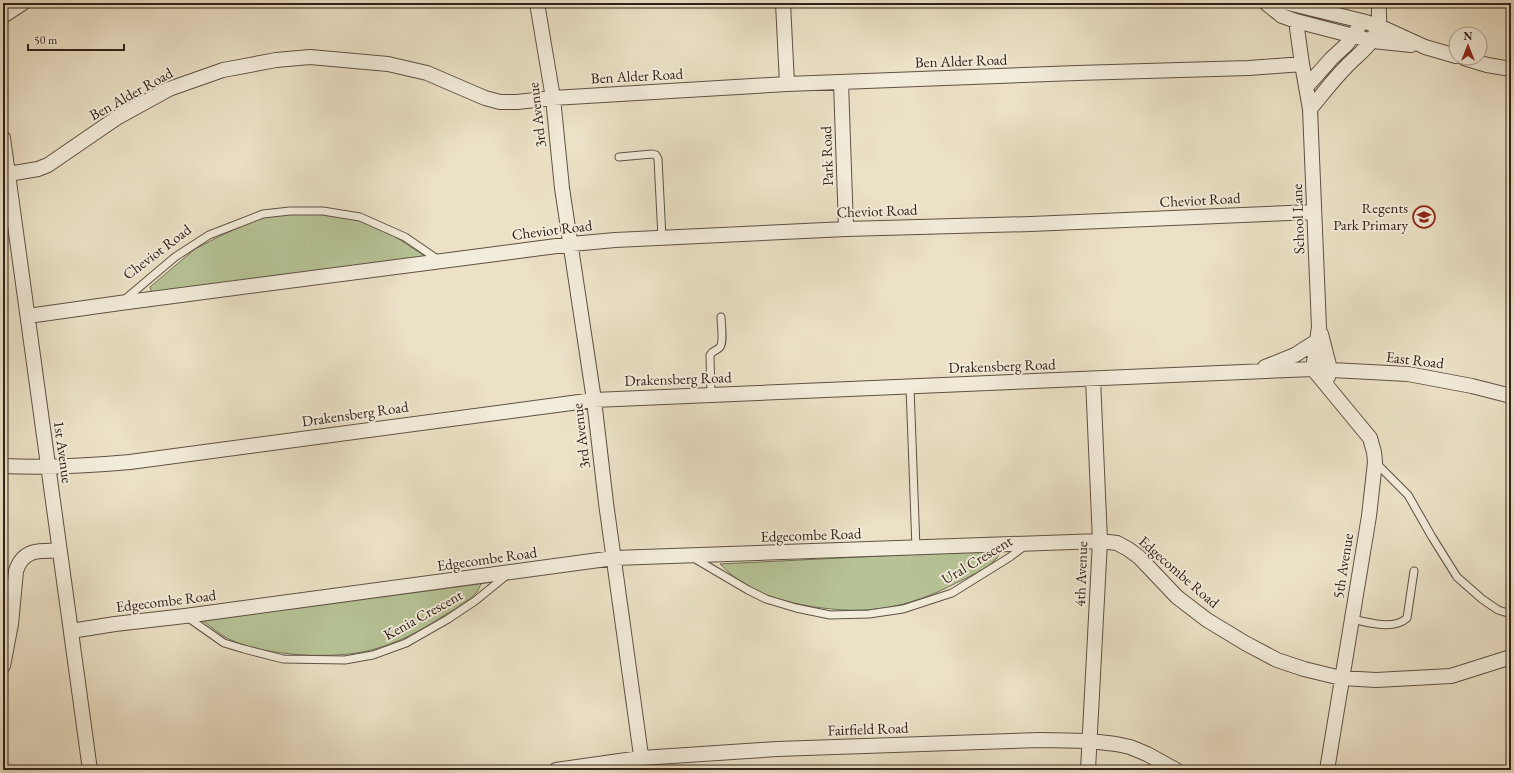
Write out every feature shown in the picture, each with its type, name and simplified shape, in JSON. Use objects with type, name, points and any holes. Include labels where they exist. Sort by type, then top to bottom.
[{"type":"street","points":[[3,16],[23,3]]},
{"type":"street","name":"3rd Avenue","points":[[537,3],[554,98],[562,188],[572,244],[594,400],[642,764]]},
{"type":"street","points":[[783,3],[787,84]]},
{"type":"street","points":[[1264,4],[1282,3]]},
{"type":"street","points":[[1288,3],[1379,26],[1425,47],[1448,54]]},
{"type":"street","points":[[1264,4],[1282,16],[1296,21],[1373,41],[1425,47]]},
{"type":"street","points":[[1307,86],[1354,35],[1362,21],[1379,6]]},
{"type":"street","points":[[1310,109],[1345,68],[1373,41],[1379,26],[1379,6]]},
{"type":"street","name":"School Lane","points":[[1296,21],[1310,109],[1319,327],[1313,369]]},
{"type":"street","name":"Ben Alder Road","points":[[8,174],[38,169],[48,165],[118,117],[169,89],[223,70],[276,60],[310,57],[388,64],[427,73],[485,98],[500,102],[787,84],[1249,68],[1302,64]]},
{"type":"street","points":[[1488,65],[1511,69]]},
{"type":"street","name":"Park Road","points":[[841,82],[846,229]]},
{"type":"street","name":"1st Avenue","points":[[3,138],[90,770]]},
{"type":"street","name":"Cheviot Road","points":[[28,316],[572,244],[615,240],[846,229],[1031,224],[1314,212]]},
{"type":"street","name":"School Lane","points":[[1319,327],[1330,369]]},
{"type":"street","points":[[1252,372],[1295,356],[1317,341]]},
{"type":"street","name":"Drakensberg Road","points":[[3,466],[48,468],[130,462],[594,400],[1313,369]]},
{"type":"street","name":"East Road","points":[[1313,369],[1408,374],[1472,386],[1511,396]]},
{"type":"street","name":"5th Avenue","points":[[1313,369],[1370,438],[1375,462],[1369,516],[1327,770]]},
{"type":"street","points":[[1326,383],[1330,369]]},
{"type":"street","name":"4th Avenue","points":[[1088,770],[1100,541],[1093,379]]},
{"type":"street","name":"Edgecombe Road","points":[[71,631],[115,624],[508,574],[614,558],[1100,541],[1117,543],[1128,548],[1139,557],[1177,597],[1206,620],[1277,660],[1304,670],[1341,678],[1376,680],[1451,676],[1511,657]]},
{"type":"street","points":[[3,666],[11,624],[16,571],[18,565],[25,556],[37,551],[44,550],[60,552]]},
{"type":"street","name":"Fairfield Road","points":[[556,770],[642,764],[792,749],[1041,740],[1090,741],[1130,747],[1147,754],[1176,770]]},
{"type":"lane","points":[[619,157],[652,154],[656,155],[658,159],[662,238]]},
{"type":"lane","name":"Cheviot Road","points":[[120,303],[175,256],[209,235],[263,214],[290,211],[323,211],[360,217],[405,237],[442,262]]},
{"type":"lane","points":[[711,395],[710,355],[712,351],[720,346],[722,342],[721,317]]},
{"type":"lane","points":[[910,387],[916,548]]},
{"type":"lane","points":[[1375,462],[1408,495],[1457,577],[1482,599],[1498,610],[1511,614]]},
{"type":"lane","name":"Ural Crescent","points":[[690,556],[766,599],[796,608],[830,615],[869,614],[903,609],[952,593],[1028,544]]},
{"type":"lane","points":[[1352,619],[1381,624],[1397,625],[1402,623],[1407,618],[1414,570]]},
{"type":"lane","name":"Kenia Crescent","points":[[185,616],[224,642],[244,649],[283,659],[345,660],[373,655],[406,642],[448,620],[475,601],[508,574]]},
{"type":"green space","points":[[300,212],[344,214],[374,223],[428,258],[152,294],[150,287],[195,249],[224,234],[265,216]]},
{"type":"green space","points":[[1001,550],[998,557],[987,567],[939,591],[903,604],[868,610],[813,607],[775,598],[745,585],[720,564]]},
{"type":"green space","points":[[482,581],[477,592],[469,599],[424,628],[389,644],[356,653],[338,655],[300,655],[262,650],[227,638],[203,621]]},
{"type":"place","name":"Regents Park Primary","points":[[1424,217]]}]
